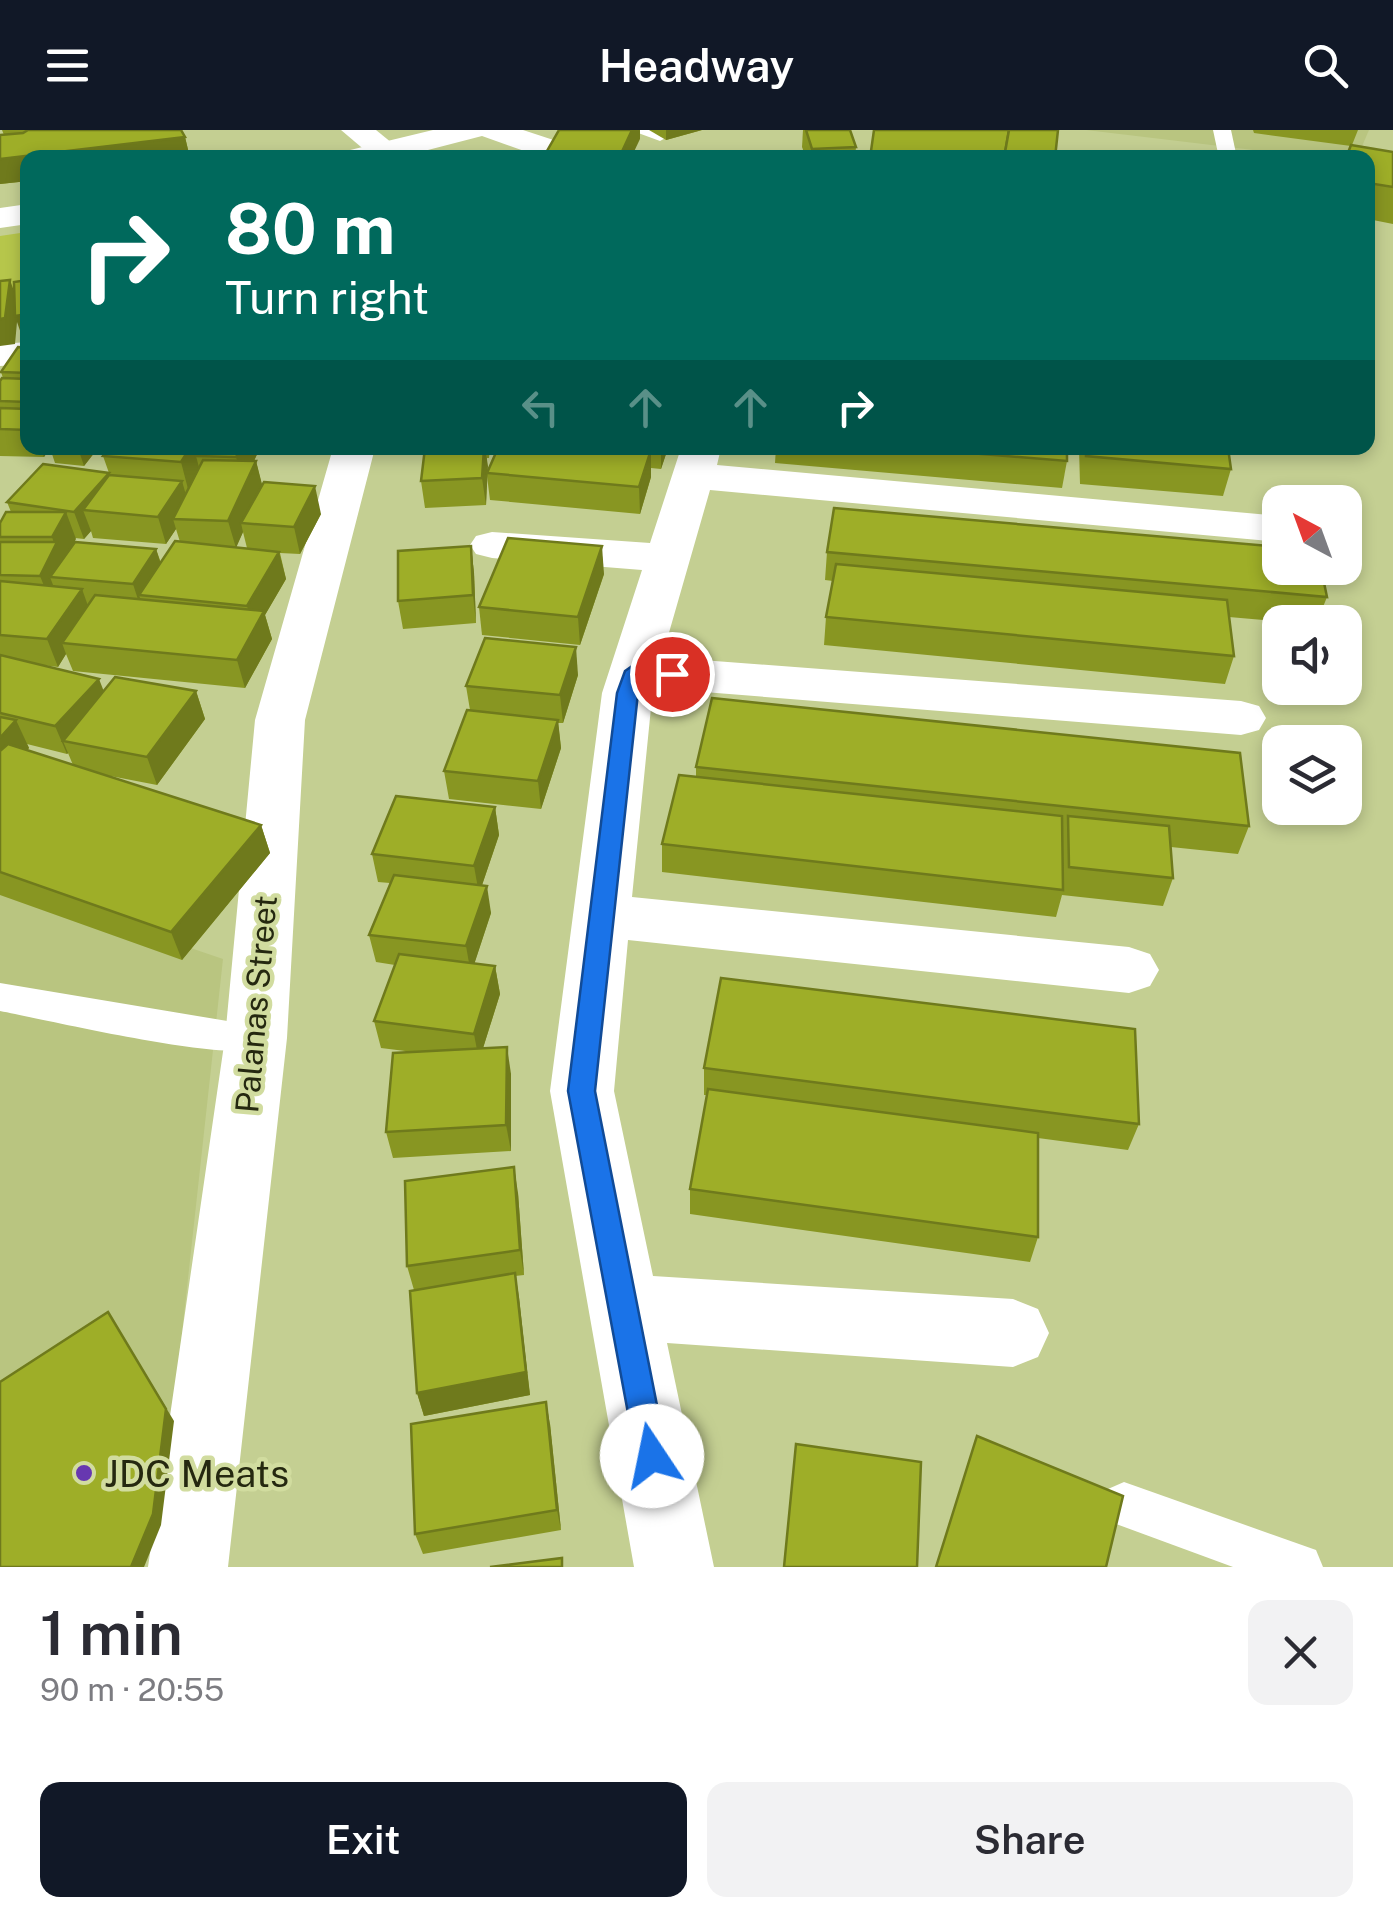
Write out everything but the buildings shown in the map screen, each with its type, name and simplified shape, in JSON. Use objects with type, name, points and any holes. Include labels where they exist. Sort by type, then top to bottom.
[{"type":"street","points":[[356,130],[373,150]]},
{"type":"street","points":[[399,150],[471,130]]},
{"type":"street","points":[[493,130],[552,150]]},
{"type":"street","name":"Palanas Street","points":[[188,1567],[256,1038],[280,720],[352,455]]},
{"type":"street","points":[[674,1567],[582,1091],[628,693],[697,462],[1262,527]]},
{"type":"street","points":[[492,545],[668,558]]},
{"type":"street","points":[[635,671],[1241,718]]},
{"type":"street","points":[[602,916],[1129,970]]},
{"type":"street","points":[[622,1308],[1013,1333]]},
{"type":"lane","points":[[639,130],[660,136]]},
{"type":"lane","points":[[0,997],[183,1030],[256,1038]]},
{"type":"lane","points":[[1124,1505],[1298,1567]]},
{"type":"shaded area","points":[[1086,130],[1369,130],[1360,150],[1253,150]]},
{"type":"shaded area","points":[[0,883],[223,959],[161,1525],[144,1567],[0,1567]]},
{"type":"green space","points":[[20,233],[20,298],[0,300],[0,236]]},
{"type":"place","name":"JDC Meats","points":[[84,1473]]},
{"type":"route","points":[[652,1456],[582,1091],[628,693],[635,671],[672,674]]}]
